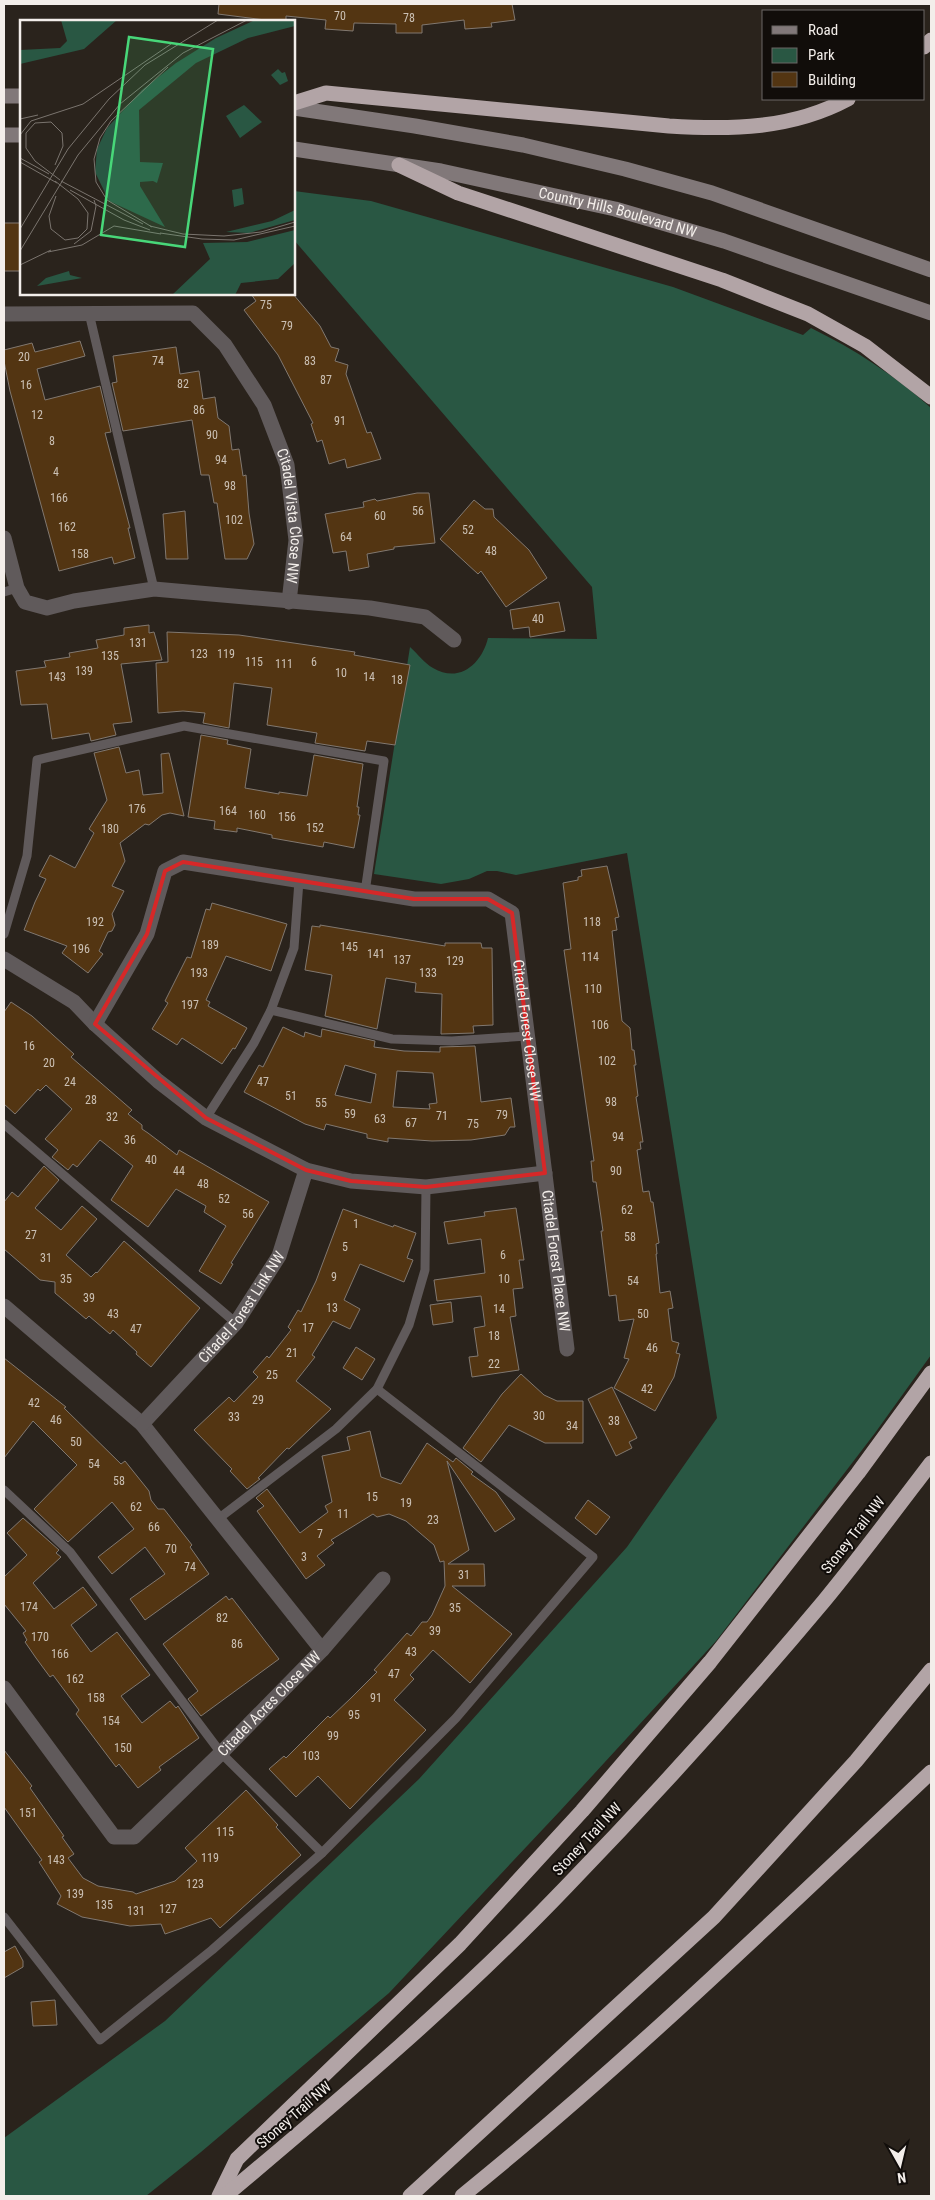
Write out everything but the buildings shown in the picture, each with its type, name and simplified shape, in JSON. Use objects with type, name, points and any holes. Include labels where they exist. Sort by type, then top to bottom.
[{"type":"highway","points":[[295,103],[326,92],[669,126],[717,129],[781,123],[808,116],[846,100]]},
{"type":"highway","points":[[399,165],[458,193],[713,277],[808,314],[865,346],[931,397]]},
{"type":"highway","points":[[219,2196],[236,2159],[460,1944],[588,1804],[710,1662],[858,1473],[931,1372]]},
{"type":"highway","name":"Stoney Trail NW","points":[[225,2196],[323,2114],[450,2000],[566,1888],[722,1720],[826,1599],[931,1463]]},
{"type":"highway","points":[[410,2196],[714,1917],[856,1761],[931,1670]]},
{"type":"highway","points":[[462,2196],[638,2044],[776,1918],[931,1772]]},
{"type":"main road","points":[[4,96],[20,96]]},
{"type":"main road","points":[[295,108],[415,126],[523,145],[625,169],[712,193],[931,270]]},
{"type":"main road","points":[[4,135],[20,135]]},
{"type":"main road","name":"Country Hills Boulevard NW","points":[[295,149],[441,171],[615,209],[724,241],[931,313]]},
{"type":"street","name":"Citadel Vista Close NW","points":[[4,314],[193,313],[225,346],[264,405],[287,465],[296,540],[289,602],[154,589],[74,601],[46,608],[25,602],[10,590],[4,538]]},
{"type":"street","points":[[289,602],[370,608],[425,617],[454,640]]},
{"type":"street","name":"Citadel Forest Close NW","points":[[95,1024],[147,934],[166,871],[183,862],[414,899],[488,899],[512,913],[546,1172]]},
{"type":"street","points":[[4,959],[74,1002],[95,1024],[158,1081],[206,1118],[306,1170],[350,1181],[426,1187],[546,1172]]},
{"type":"street","name":"Citadel Forest Link NW","points":[[142,1424],[236,1323],[279,1256],[306,1170]]},
{"type":"street","name":"Citadel Forest Place NW","points":[[546,1172],[567,1349]]},
{"type":"street","name":"Citadel Acres Close NW","points":[[4,1306],[142,1424],[322,1650],[221,1753],[134,1836],[114,1837],[4,1688]]},
{"type":"street","points":[[322,1650],[383,1579]]},
{"type":"lane","points":[[88,313],[154,589]]},
{"type":"lane","points":[[4,934],[27,856],[37,760],[184,726],[384,761],[365,892]]},
{"type":"lane","points":[[206,1118],[254,1044],[271,1010],[294,948],[299,882]]},
{"type":"lane","points":[[271,1010],[392,1039],[452,1041],[527,1036]]},
{"type":"lane","points":[[4,1124],[236,1323]]},
{"type":"lane","points":[[218,1519],[336,1429],[377,1389],[409,1325],[425,1270],[426,1187]]},
{"type":"lane","points":[[4,1917],[100,2040],[212,1950],[322,1853],[456,1718],[593,1557],[377,1389]]},
{"type":"lane","points":[[4,1490],[70,1552],[221,1753],[322,1853]]},
{"type":"highlighted area","points":[[183,862],[414,899],[488,899],[512,913],[545,1173],[426,1187],[351,1181],[306,1170],[206,1118],[95,1024],[147,934],[165,871]]},
{"type":"green space","points":[[295,191],[371,201],[673,287],[803,335],[811,328],[874,364],[904,385],[931,408],[931,1355],[875,1433],[716,1641],[389,1993],[146,2196],[4,2196],[4,2138],[165,2021],[419,1779],[627,1547],[717,1418],[627,853],[516,875],[487,871],[469,879],[441,884],[374,874],[410,647],[433,668],[452,674],[461,672],[475,663],[481,655],[488,638],[597,639],[592,587],[295,241]]}]
